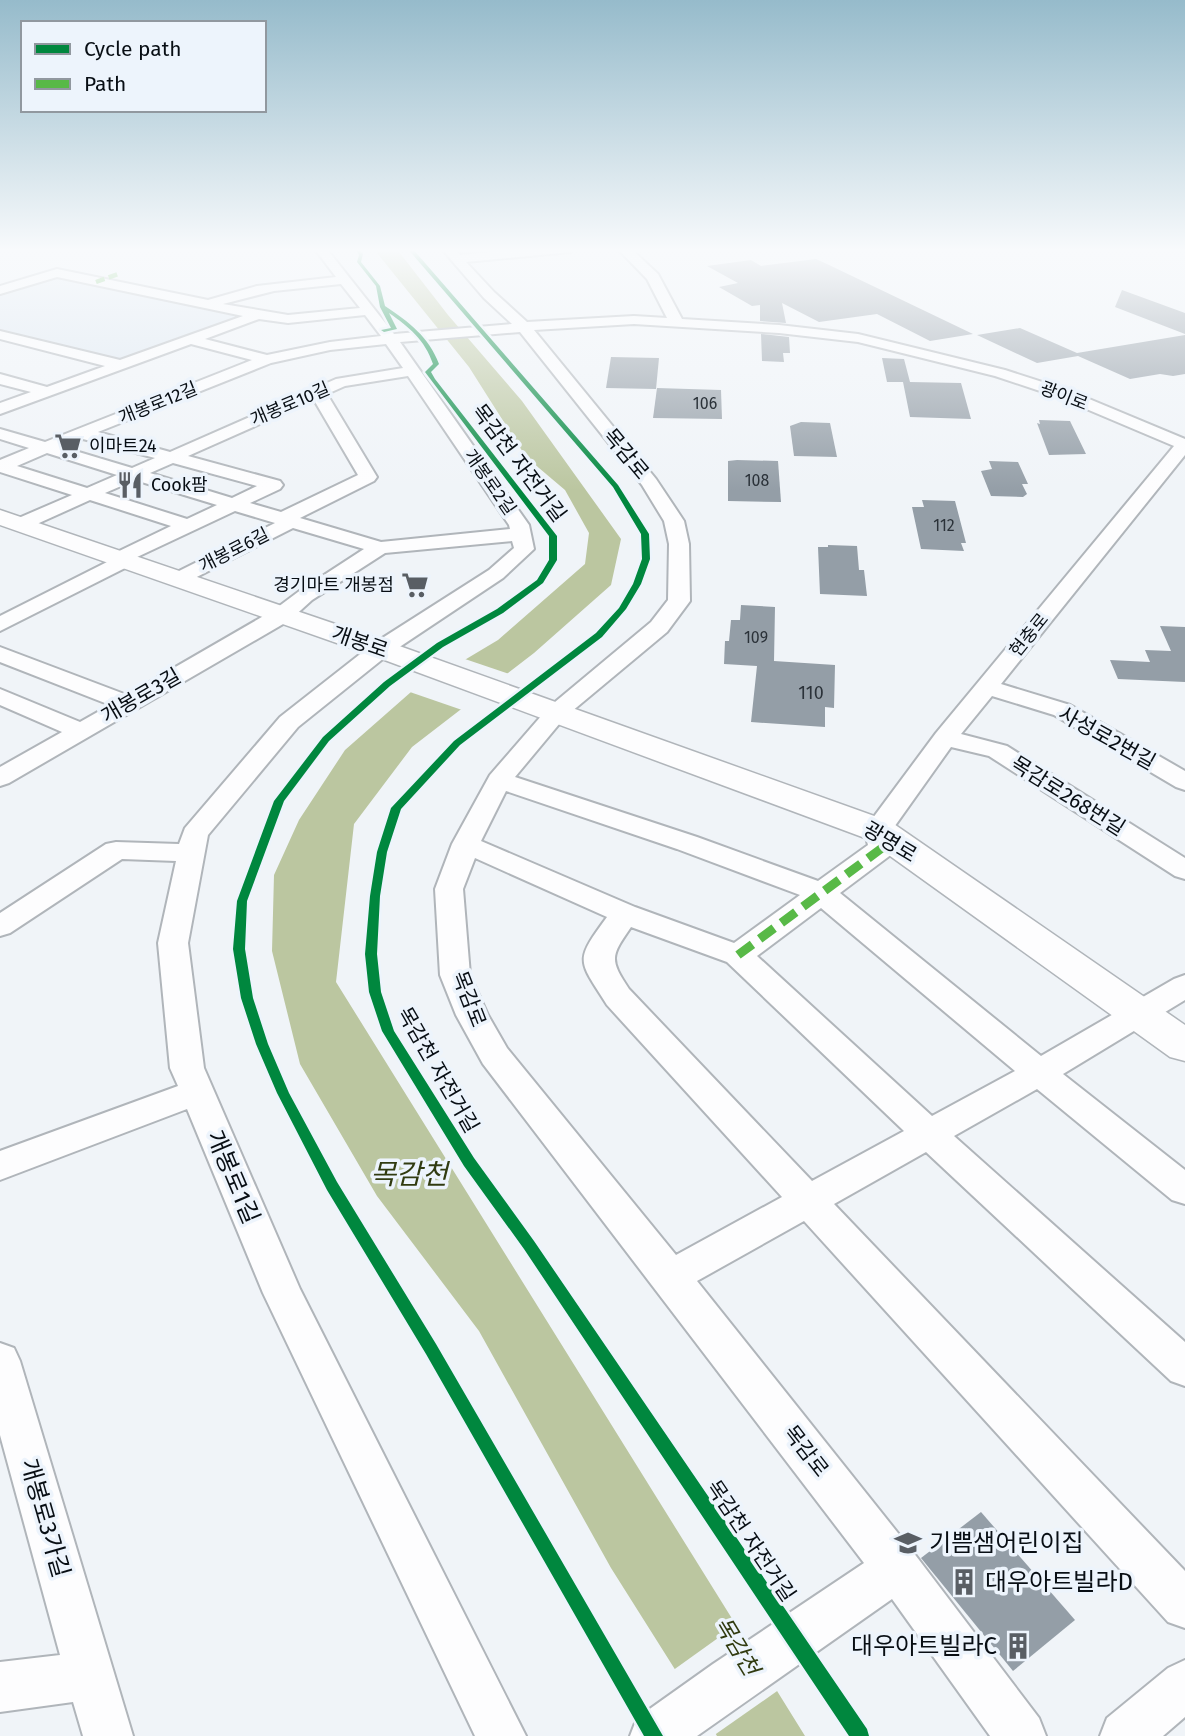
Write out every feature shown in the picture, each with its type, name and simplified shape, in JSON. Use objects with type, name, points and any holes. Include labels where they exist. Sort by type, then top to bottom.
[{"type":"main road","name":"개봉로","points":[[11,520],[549,709]]},
{"type":"main road","name":"광명로","points":[[549,709],[878,830],[1185,1046]]},
{"type":"street","points":[[0,409],[221,329]]},
{"type":"street","name":"개봉로2길","points":[[384,329],[519,525],[524,549],[496,574],[386,651]]},
{"type":"street","name":"광이로","points":[[393,339],[495,329]]},
{"type":"street","name":"목감로","points":[[518,329],[650,483],[674,521],[679,544],[680,592],[672,612],[659,627],[549,709],[499,780],[466,844],[449,890],[455,975],[472,1015],[495,1056],[671,1277],[882,1579],[1021,1736]]},
{"type":"street","name":"광이로","points":[[779,329],[858,338],[1000,373],[1064,394],[1185,445]]},
{"type":"street","points":[[0,335],[121,365]]},
{"type":"street","name":"개봉로12길","points":[[0,466],[267,359],[330,346],[393,339]]},
{"type":"street","points":[[190,340],[267,359]]},
{"type":"street","name":"개봉로10길","points":[[11,520],[88,494],[317,391],[365,377],[414,371]]},
{"type":"street","points":[[0,379],[48,392]]},
{"type":"street","name":"개봉로6길","points":[[283,519],[368,477],[317,391]]},
{"type":"street","points":[[0,433],[234,504]]},
{"type":"street","name":"개봉로12길","points":[[81,433],[155,454],[172,456]]},
{"type":"street","name":"현충로","points":[[820,892],[883,848],[878,830],[945,738],[1185,445]]},
{"type":"street","points":[[0,624],[123,559],[274,485],[172,456]]},
{"type":"street","name":"개봉로12길","points":[[0,466],[88,494]]},
{"type":"street","points":[[88,494],[189,526]]},
{"type":"street","name":"개봉로6길","points":[[234,504],[380,548]]},
{"type":"street","name":"개봉로6길","points":[[178,579],[285,525],[283,519]]},
{"type":"street","points":[[282,615],[305,596],[380,548],[521,534]]},
{"type":"street","name":"개봉로3길","points":[[0,778],[282,615]]},
{"type":"street","name":"개봉로1길","points":[[386,651],[289,722],[195,834],[173,943],[187,1068],[282,1293],[501,1736]]},
{"type":"street","points":[[2,656],[129,704]]},
{"type":"street","name":"사성로2번길","points":[[985,687],[1062,710],[1185,782]]},
{"type":"street","points":[[0,696],[81,731]]},
{"type":"street","name":"목감로268번길","points":[[945,738],[998,751],[1185,870]]},
{"type":"street","points":[[499,780],[687,843],[820,892],[1185,1190]]},
{"type":"street","points":[[466,844],[625,914],[738,955],[1185,1368]]},
{"type":"street","points":[[0,926],[116,850],[191,853]]},
{"type":"street","points":[[738,955],[820,892]]},
{"type":"street","points":[[625,914],[599,950],[599,968],[618,997],[1185,1605]]},
{"type":"street","points":[[671,1277],[1039,1073],[1185,986]]},
{"type":"street","points":[[0,1166],[197,1092]]},
{"type":"street","name":"개봉로3가길","points":[[0,1361],[108,1736]]},
{"type":"street","points":[[655,1736],[730,1681],[882,1579]]},
{"type":"street","points":[[0,1687],[91,1675]]},
{"type":"street","points":[[1125,1736],[1185,1685]]},
{"type":"shaded area","points":[[0,329],[220,329],[121,365],[0,335]]},
{"type":"water","name":"목감천","points":[[438,329],[460,329],[522,401],[621,539],[611,585],[534,653],[412,747],[354,824],[336,982],[805,1736],[717,1736],[611,1568],[479,1331],[377,1196],[300,1064],[272,951],[274,875],[299,820],[345,750],[411,692],[498,640],[585,564],[589,533],[565,490],[526,457],[469,367]]},
{"type":"pier","points":[[462,658],[512,675],[465,711],[407,691]]},
{"type":"pier","points":[[739,1623],[780,1689],[713,1736],[672,1671]]},
{"type":"building","points":[[906,329],[963,329],[973,334],[930,341]]},
{"type":"building","points":[[1022,329],[1077,353],[1185,335],[1185,374],[1160,374],[1130,379],[1078,356],[1037,363],[977,335]]},
{"type":"building","points":[[1172,329],[1185,329],[1185,334]]},
{"type":"building","points":[[761,334],[789,337],[790,353],[783,353],[784,362],[762,361]]},
{"type":"building","points":[[611,357],[659,358],[656,389],[606,388]]},
{"type":"building","points":[[882,358],[904,359],[910,382],[961,383],[971,419],[910,417],[903,382],[887,382]]},
{"type":"building","points":[[657,388],[721,390],[722,419],[653,418]]},
{"type":"building","points":[[1039,420],[1070,421],[1086,454],[1049,455],[1037,423],[1040,424]]},
{"type":"building","points":[[801,422],[830,423],[837,457],[794,456],[790,426]]},
{"type":"building","points":[[728,461],[778,461],[781,502],[728,501]]},
{"type":"building","points":[[989,461],[1018,462],[1028,484],[1022,484],[1027,494],[1023,497],[991,496],[981,471],[992,469]]},
{"type":"building","points":[[922,500],[955,501],[966,543],[961,543],[964,551],[921,549],[912,507],[924,507]]},
{"type":"building","points":[[857,546],[859,570],[864,570],[867,596],[820,594],[818,547]]},
{"type":"building","points":[[741,605],[775,607],[774,661],[835,665],[834,708],[825,707],[825,727],[751,722],[757,666],[724,664],[725,641],[729,641],[731,620],[740,620]]},
{"type":"building","points":[[1160,626],[1185,627],[1185,682],[1118,679],[1110,660],[1150,662],[1145,650],[1171,651]]},
{"type":"building","points":[[981,1512],[1075,1620],[1013,1671],[921,1558]]},
{"type":"marked path","points":[[738,955],[882,848],[878,830]]},
{"type":"cycle path","points":[[384,330],[394,329]]},
{"type":"cycle path","name":"목감천 자전거길","points":[[413,329],[433,354],[436,364],[428,372],[433,380],[553,536],[553,560],[540,581],[500,611],[440,645],[387,684],[326,739],[279,801],[242,901],[239,949],[247,998],[262,1044],[283,1093],[332,1186],[431,1349],[654,1736]]},
{"type":"cycle path","name":"목감천 자전거길","points":[[479,329],[616,486],[645,534],[646,559],[637,584],[622,609],[599,635],[457,743],[396,808],[382,852],[375,896],[371,954],[375,992],[388,1031],[469,1162],[529,1245],[860,1736]]},
{"type":"place","name":"이마트24","points":[[68,446]]},
{"type":"place","name":"Cook팜","points":[[130,485]]},
{"type":"place","name":"경기마트 개봉점","points":[[415,585]]},
{"type":"place","name":"기쁨샘어린이집","points":[[908,1543]]},
{"type":"place","name":"대우아트빌라D","points":[[964,1582]]},
{"type":"place","name":"대우아트빌라C","points":[[1018,1646]]}]
